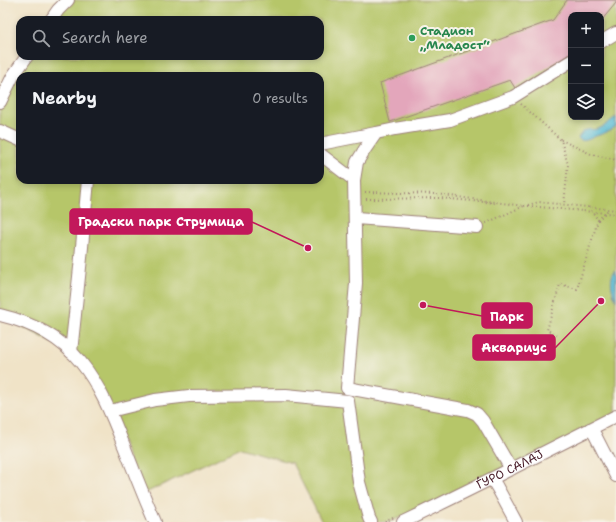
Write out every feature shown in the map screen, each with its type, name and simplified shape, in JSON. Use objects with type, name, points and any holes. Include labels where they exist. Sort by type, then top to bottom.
[{"type":"street","points":[[52,16],[56,5],[68,0]]},
{"type":"street","points":[[604,40],[616,33]]},
{"type":"street","points":[[0,102],[13,76],[24,60]]},
{"type":"street","points":[[324,143],[450,120],[513,97],[568,63]]},
{"type":"street","points":[[0,131],[16,138]]},
{"type":"street","points":[[371,522],[359,482],[347,388],[356,283],[356,218],[354,186],[358,162],[376,133]]},
{"type":"street","points":[[324,158],[354,186]]},
{"type":"street","points":[[71,352],[88,184]]},
{"type":"street","points":[[356,218],[477,227]]},
{"type":"street","points":[[0,315],[25,322],[38,328],[63,344],[93,377],[110,411],[155,522]]},
{"type":"street","points":[[347,388],[468,410],[477,414],[483,421],[510,470]]},
{"type":"street","points":[[110,411],[155,400],[189,396],[286,395],[348,401]]},
{"type":"street","name":"ЃУРО САЛАЈ","points":[[402,522],[492,479],[616,416]]},
{"type":"street","points":[[590,429],[616,476]]},
{"type":"street","points":[[492,479],[498,487],[516,522]]},
{"type":"path","points":[[513,97],[561,140],[591,154],[616,160]]},
{"type":"path","points":[[561,140],[568,165],[564,205]]},
{"type":"path","points":[[354,186],[436,194],[524,206]]},
{"type":"path","points":[[365,198],[439,198],[616,214]]},
{"type":"path","points":[[477,227],[524,206],[539,202],[616,210]]},
{"type":"path","points":[[589,207],[598,220]]},
{"type":"path","points":[[557,335],[547,330],[560,284],[578,289],[598,220],[609,209]]},
{"type":"green space","points":[[68,0],[616,0],[616,416],[492,479],[389,522],[322,522],[292,463],[240,448],[143,494],[110,411],[71,352],[0,315],[0,102],[16,75],[16,184],[324,184],[324,72],[18,72],[25,60],[324,60],[324,16],[54,16]]},
{"type":"water","points":[[616,117],[616,126],[610,131],[587,140],[580,140],[578,138],[586,130],[602,127]]},
{"type":"water","points":[[616,270],[616,301],[611,281]]},
{"type":"building","points":[[567,0],[616,0],[616,3],[604,17],[604,12],[568,12],[568,55],[515,88],[510,80],[390,122],[380,83],[553,20]]},
{"type":"place","name":"Стадион „Младост“","points":[[412,38]]},
{"type":"place","name":"Градски парк Струмица","points":[[308,248]]},
{"type":"place","name":"Аквариус","points":[[601,301]]},
{"type":"place","name":"Парк","points":[[423,305]]}]
